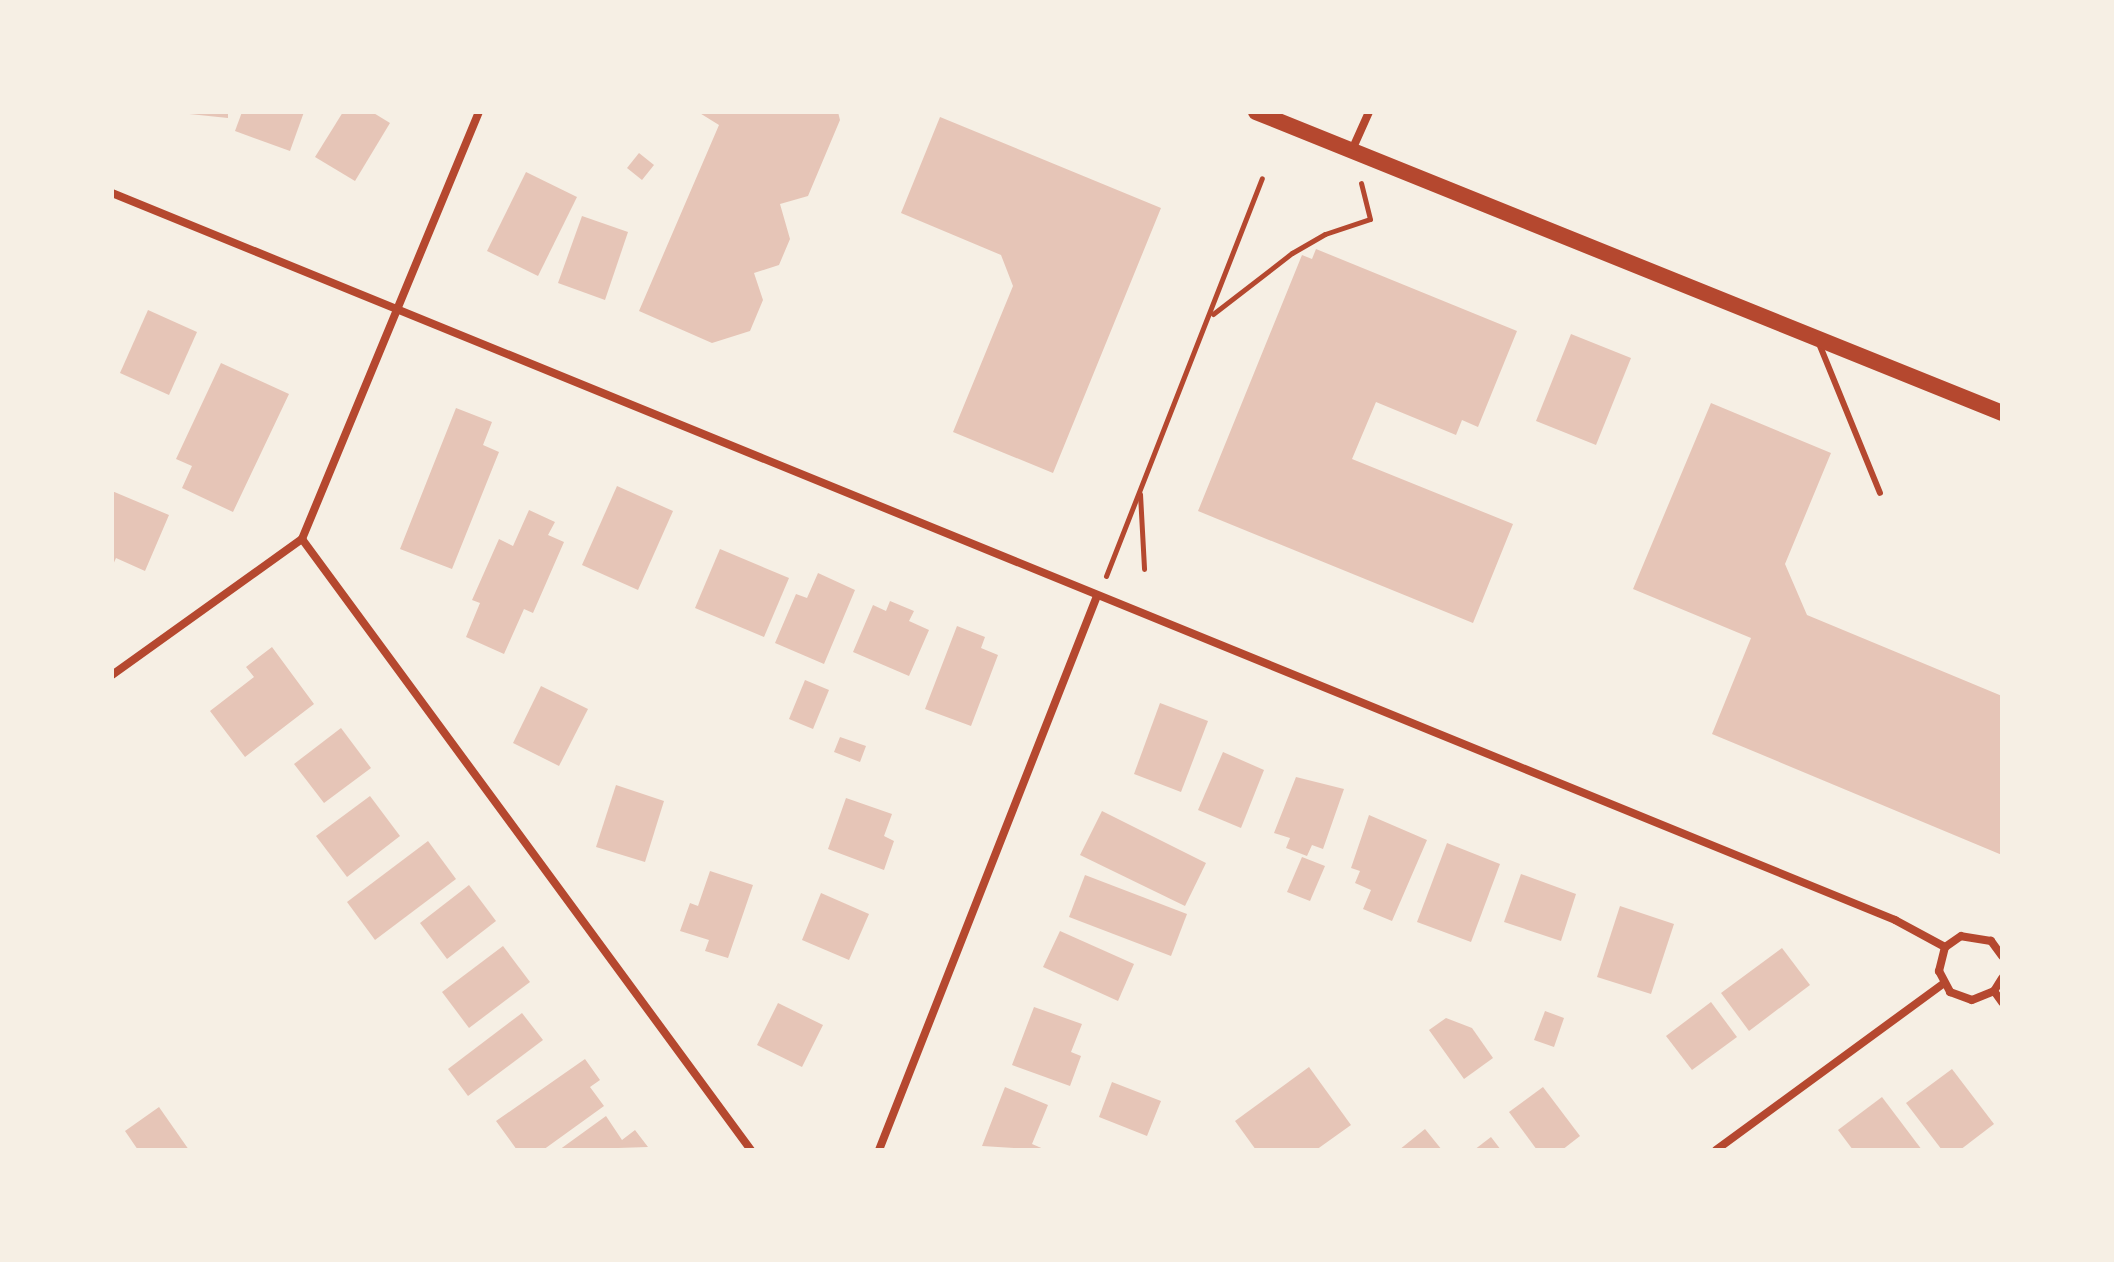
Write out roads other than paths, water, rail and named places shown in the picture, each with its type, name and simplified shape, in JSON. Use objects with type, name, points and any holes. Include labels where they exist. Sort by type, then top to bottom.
[{"type":"main road","points":[[1256,112],[2002,413]]},
{"type":"street","points":[[112,675],[302,539],[479,112]]},
{"type":"street","points":[[1352,150],[1369,112]]},
{"type":"street","points":[[112,193],[1895,920],[1945,947]]},
{"type":"street","points":[[302,539],[751,1150]]},
{"type":"street","points":[[879,1150],[1097,596]]},
{"type":"street","points":[[2001,950],[1971,934],[1945,947],[1939,971],[1950,992],[1972,1000],[1994,991],[2002,978]]},
{"type":"street","points":[[1716,1150],[1944,983]]},
{"type":"street","points":[[1994,991],[2002,1002]]},
{"type":"lane","points":[[1817,338],[1880,493]]}]
